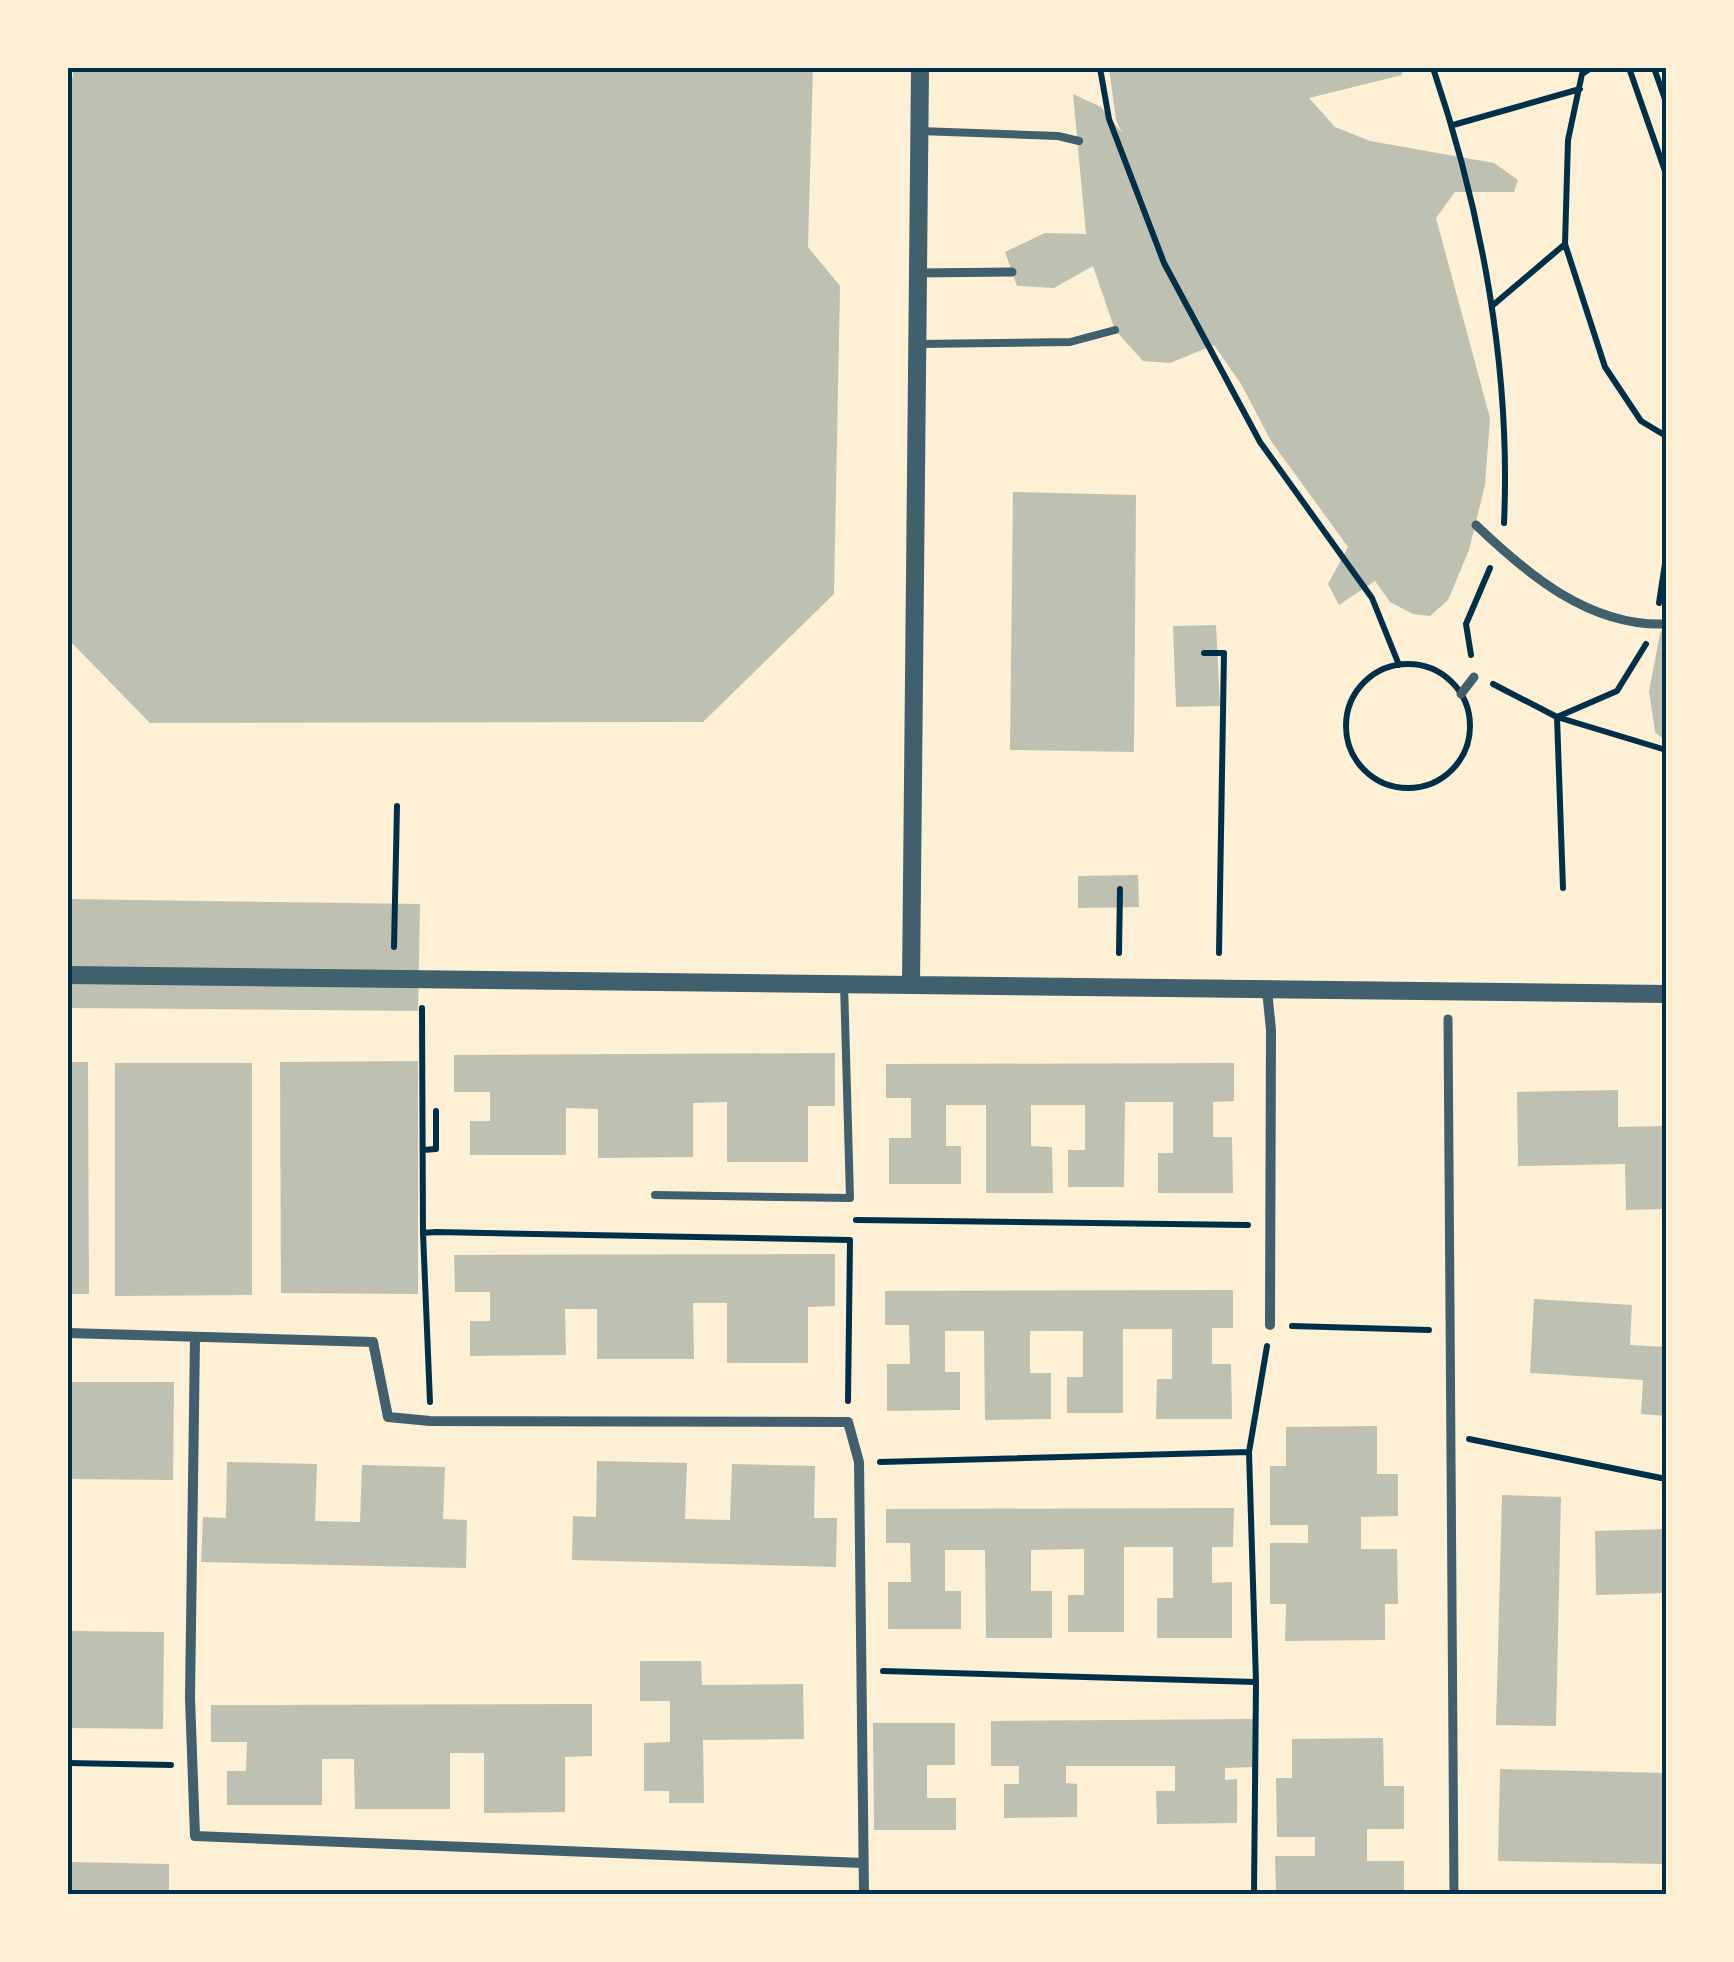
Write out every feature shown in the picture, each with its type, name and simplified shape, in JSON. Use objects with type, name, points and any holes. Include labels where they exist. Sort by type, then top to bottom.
[{"type":"street","points":[[911,984],[920,68]]},
{"type":"street","points":[[918,273],[1012,272]]},
{"type":"street","points":[[1476,524],[1521,568],[1552,590],[1595,610],[1645,625],[1666,624]]},
{"type":"street","points":[[1461,694],[1474,677]]},
{"type":"street","points":[[68,975],[1666,994]]},
{"type":"street","points":[[1267,990],[1271,1030],[1270,1325]]},
{"type":"street","points":[[1448,1019],[1454,1894]]},
{"type":"street","points":[[68,1334],[373,1342],[388,1417],[430,1421],[848,1422],[858,1462],[864,1894]]},
{"type":"street","points":[[195,1338],[190,1698],[195,1836],[863,1863]]},
{"type":"lane","points":[[919,131],[1058,136],[1079,141]]},
{"type":"lane","points":[[918,344],[1070,342],[1116,330]]},
{"type":"lane","points":[[655,1195],[850,1198],[844,983]]},
{"type":"path","points":[[1100,68],[1109,119],[1164,263],[1260,442],[1372,598],[1399,665]]},
{"type":"path","points":[[1433,68],[1453,126],[1492,306],[1506,466],[1503,538]]},
{"type":"path","points":[[1590,68],[1582,74],[1568,140],[1565,244],[1605,367],[1642,421],[1666,436]]},
{"type":"path","points":[[1629,68],[1666,170],[1666,183]]},
{"type":"path","points":[[1654,68],[1666,102]]},
{"type":"path","points":[[1453,126],[1580,89]]},
{"type":"path","points":[[1492,306],[1565,244]]},
{"type":"path","points":[[1496,556],[1466,624],[1474,677],[1519,695],[1557,717],[1666,750]]},
{"type":"path","points":[[1657,615],[1666,558]]},
{"type":"path","points":[[1557,717],[1616,690],[1652,628]]},
{"type":"path","points":[[1204,653],[1224,652],[1219,953]]},
{"type":"path","points":[[1399,665],[1431,668],[1448,678],[1469,712],[1470,732],[1454,768],[1419,787],[1398,787],[1378,780],[1362,768],[1350,750],[1346,730],[1347,710],[1356,690],[1371,676],[1399,665]]},
{"type":"path","points":[[1557,717],[1563,888]]},
{"type":"path","points":[[394,947],[396,806]]},
{"type":"path","points":[[1119,953],[1120,889]]},
{"type":"path","points":[[422,1008],[423,1232],[430,1421]]},
{"type":"path","points":[[423,1150],[436,1149],[436,1111]]},
{"type":"path","points":[[850,1220],[1270,1226]]},
{"type":"path","points":[[423,1232],[850,1240],[848,1422]]},
{"type":"path","points":[[1254,1894],[1256,1682],[1249,1452],[1270,1325],[1448,1330]]},
{"type":"path","points":[[1448,1434],[1666,1479]]},
{"type":"path","points":[[858,1462],[1249,1452]]},
{"type":"path","points":[[862,1670],[1256,1682]]},
{"type":"path","points":[[68,1764],[193,1765]]},
{"type":"building","points":[[73,68],[813,68],[808,247],[840,286],[834,594],[703,722],[150,723],[68,639],[68,82],[73,77]]},
{"type":"building","points":[[1109,68],[1403,68],[1402,75],[1309,98],[1335,127],[1370,141],[1494,163],[1518,180],[1514,192],[1455,192],[1436,218],[1490,418],[1485,485],[1469,550],[1448,600],[1430,616],[1413,614],[1390,602],[1375,581],[1339,605],[1328,584],[1348,547],[1271,441],[1241,384],[1214,345],[1170,363],[1143,361],[1115,330],[1093,266],[1054,288],[1017,286],[1005,252],[1045,233],[1086,234],[1073,94],[1101,107],[1122,133],[1116,120]]},
{"type":"building","points":[[1013,492],[1136,495],[1134,752],[1010,750]]},
{"type":"building","points":[[1666,622],[1666,741],[1655,732],[1649,691]]},
{"type":"building","points":[[1216,625],[1220,706],[1176,707],[1173,626]]},
{"type":"building","points":[[1138,875],[1139,907],[1078,908],[1078,876]]},
{"type":"building","points":[[68,899],[420,904],[418,1011],[68,1008]]},
{"type":"building","points":[[835,1053],[835,1106],[808,1106],[808,1162],[727,1162],[727,1102],[693,1103],[693,1157],[598,1158],[598,1109],[566,1108],[566,1155],[470,1155],[470,1121],[490,1121],[490,1092],[454,1092],[454,1055]]},
{"type":"building","points":[[418,1061],[418,1294],[281,1293],[280,1062]]},
{"type":"building","points":[[68,1062],[88,1062],[89,1294],[68,1294]]},
{"type":"building","points":[[115,1063],[252,1063],[252,1295],[115,1296]]},
{"type":"building","points":[[1234,1063],[1234,1101],[1213,1102],[1213,1137],[1232,1137],[1233,1193],[1158,1193],[1158,1153],[1173,1153],[1173,1102],[1125,1102],[1124,1187],[1068,1187],[1068,1150],[1085,1150],[1085,1105],[1031,1105],[1031,1146],[1052,1147],[1053,1193],[986,1193],[986,1105],[946,1105],[946,1146],[961,1146],[961,1184],[889,1184],[889,1138],[911,1138],[911,1098],[886,1098],[886,1064]]},
{"type":"building","points":[[1618,1090],[1618,1127],[1666,1126],[1666,1209],[1626,1210],[1625,1164],[1518,1166],[1517,1092]]},
{"type":"building","points":[[835,1254],[835,1306],[808,1307],[808,1363],[727,1363],[727,1303],[693,1303],[694,1359],[597,1359],[597,1309],[565,1309],[566,1355],[470,1356],[470,1321],[490,1321],[490,1292],[455,1292],[454,1255]]},
{"type":"building","points":[[1233,1290],[1233,1328],[1212,1328],[1212,1364],[1231,1364],[1232,1419],[1156,1419],[1157,1379],[1172,1379],[1172,1329],[1123,1329],[1123,1413],[1067,1413],[1067,1377],[1083,1377],[1083,1331],[1030,1331],[1030,1373],[1051,1373],[1051,1419],[985,1420],[984,1331],[945,1331],[945,1372],[960,1372],[960,1410],[887,1411],[887,1364],[910,1364],[909,1325],[885,1325],[885,1291]]},
{"type":"building","points":[[1534,1299],[1632,1305],[1630,1345],[1666,1347],[1666,1416],[1641,1414],[1643,1380],[1530,1373]]},
{"type":"building","points":[[68,1382],[174,1382],[173,1480],[68,1479]]},
{"type":"building","points":[[1377,1426],[1377,1474],[1398,1474],[1398,1516],[1361,1517],[1361,1549],[1397,1549],[1398,1604],[1385,1604],[1385,1640],[1285,1641],[1286,1604],[1270,1604],[1270,1543],[1308,1543],[1308,1525],[1270,1525],[1270,1466],[1286,1466],[1286,1427]]},
{"type":"building","points":[[597,1461],[687,1463],[685,1519],[730,1520],[732,1464],[815,1466],[814,1518],[837,1518],[836,1567],[572,1560],[573,1516],[596,1517]]},
{"type":"building","points":[[227,1462],[317,1464],[315,1521],[360,1522],[362,1465],[445,1467],[443,1519],[467,1520],[466,1568],[201,1562],[203,1517],[226,1518]]},
{"type":"building","points":[[1502,1495],[1561,1497],[1556,1726],[1496,1725]]},
{"type":"building","points":[[1234,1508],[1233,1547],[1212,1547],[1212,1583],[1232,1582],[1232,1638],[1157,1638],[1157,1598],[1173,1598],[1173,1547],[1124,1547],[1124,1632],[1068,1632],[1068,1595],[1084,1595],[1084,1549],[1031,1550],[1031,1591],[1052,1591],[1052,1638],[986,1638],[985,1550],[945,1550],[945,1591],[961,1591],[961,1629],[888,1629],[888,1582],[911,1582],[910,1543],[886,1543],[886,1509]]},
{"type":"building","points":[[1666,1529],[1666,1593],[1596,1595],[1595,1531]]},
{"type":"building","points":[[68,1631],[164,1632],[163,1729],[68,1728]]},
{"type":"building","points":[[640,1661],[701,1661],[702,1685],[803,1684],[804,1739],[703,1740],[704,1803],[669,1803],[669,1791],[644,1791],[644,1743],[670,1742],[670,1701],[640,1701]]},
{"type":"building","points":[[592,1704],[592,1756],[565,1757],[565,1812],[484,1813],[484,1753],[450,1753],[450,1809],[355,1809],[354,1759],[322,1759],[322,1805],[227,1805],[227,1771],[246,1771],[247,1742],[211,1742],[211,1705]]},
{"type":"building","points":[[1253,1719],[1253,1767],[1225,1768],[1225,1780],[1237,1779],[1237,1823],[1157,1824],[1156,1791],[1175,1791],[1175,1766],[1066,1766],[1066,1783],[1077,1784],[1077,1817],[1004,1818],[1004,1784],[1019,1784],[1019,1766],[991,1766],[991,1721]]},
{"type":"building","points":[[873,1723],[955,1723],[955,1765],[927,1765],[927,1798],[956,1798],[956,1830],[874,1830]]},
{"type":"building","points":[[1383,1738],[1384,1786],[1404,1786],[1404,1829],[1367,1829],[1367,1861],[1404,1861],[1404,1894],[1276,1894],[1275,1856],[1315,1856],[1315,1837],[1277,1837],[1276,1778],[1292,1778],[1292,1739]]},
{"type":"building","points":[[1500,1769],[1666,1773],[1666,1864],[1498,1861]]},
{"type":"building","points":[[68,1862],[169,1864],[169,1894],[68,1894]]}]
